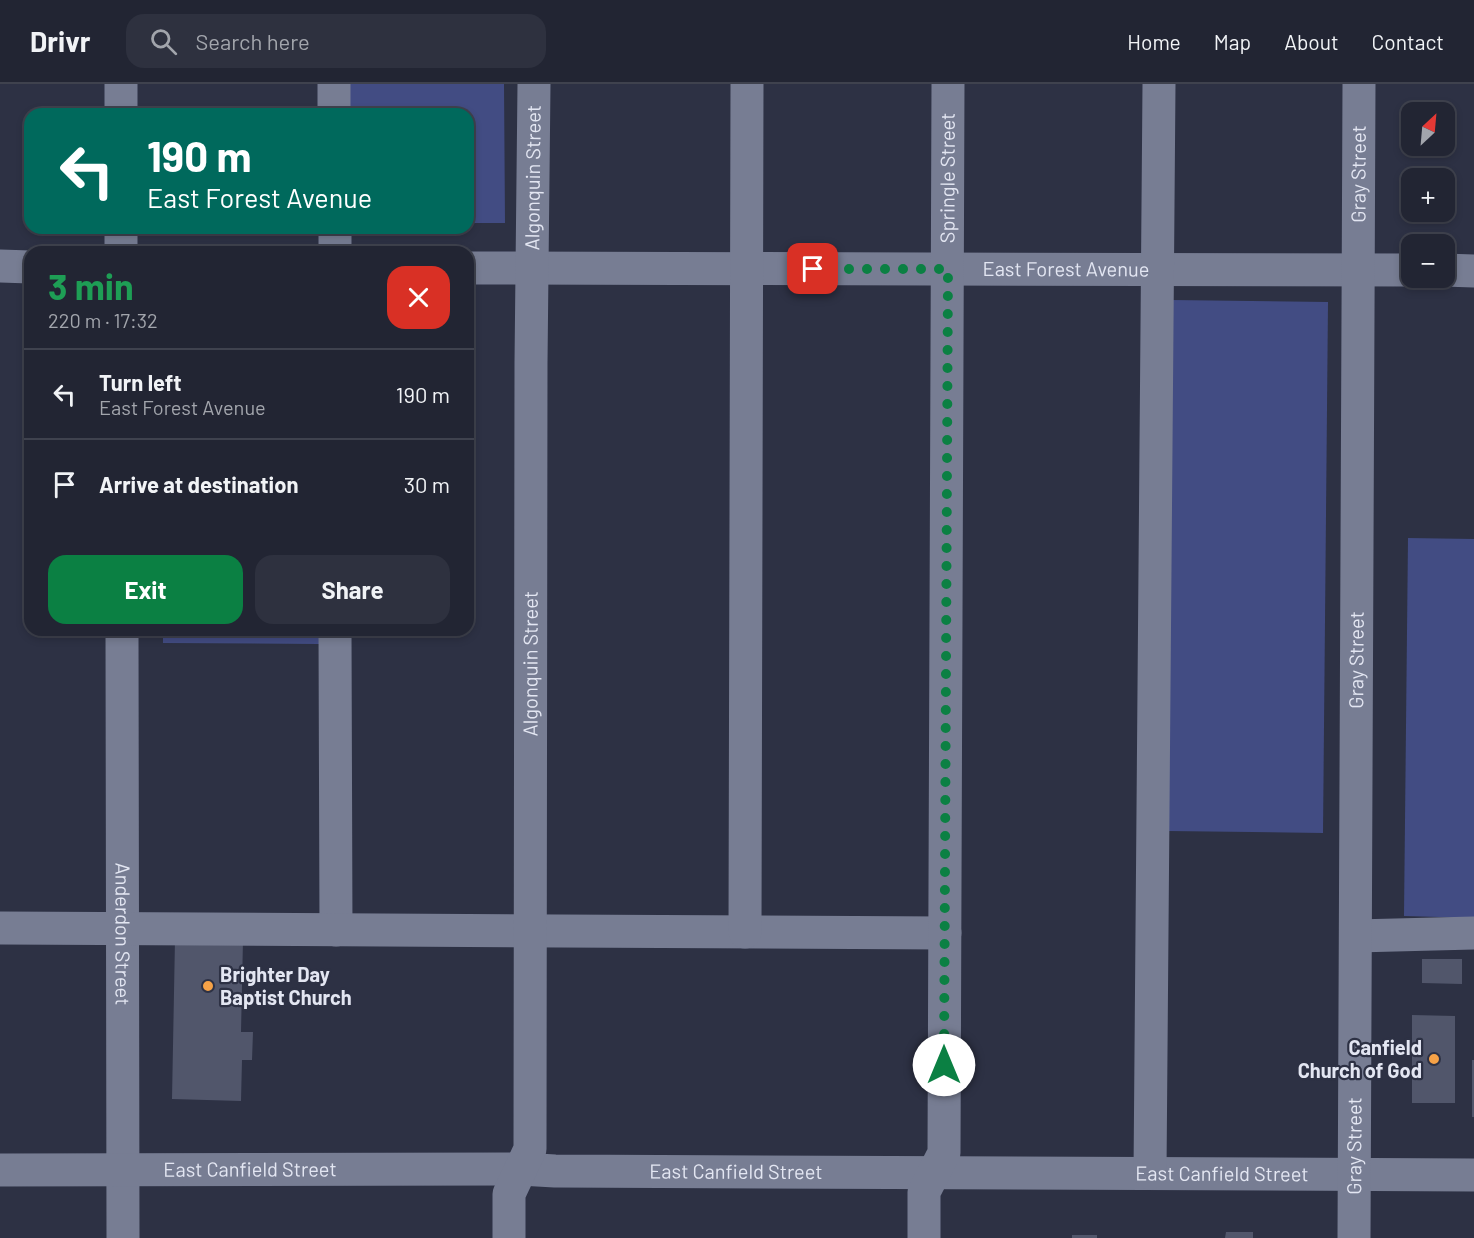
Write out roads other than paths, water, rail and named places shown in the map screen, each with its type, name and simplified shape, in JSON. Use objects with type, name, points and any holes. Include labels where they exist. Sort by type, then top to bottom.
[{"type":"street","points":[[121,84],[121,108]]},
{"type":"street","points":[[334,84],[334,108]]},
{"type":"street","name":"Algonquin Street","points":[[509,1238],[509,1194],[530,1149],[534,84]]},
{"type":"street","points":[[744,932],[747,84]]},
{"type":"street","name":"Springle Street","points":[[924,1238],[924,1192],[944,1153],[948,84]]},
{"type":"street","points":[[1150,1173],[1159,84]]},
{"type":"street","name":"Gray Street","points":[[1354,1238],[1359,84]]},
{"type":"street","points":[[0,266],[24,267]]},
{"type":"street","name":"East Forest Avenue","points":[[474,268],[1401,270]]},
{"type":"street","points":[[1455,270],[1474,271]]},
{"type":"street","name":"Anderdon Street","points":[[122,636],[123,1238]]},
{"type":"street","points":[[336,636],[336,930]]},
{"type":"street","points":[[0,928],[945,933]]},
{"type":"street","points":[[1356,936],[1474,933]]},
{"type":"street","name":"East Canfield Street","points":[[0,1170],[520,1169],[1474,1175]]},
{"type":"place","name":"Brighter Day Baptist Church","points":[[208,986]]},
{"type":"place","name":"Canfield Church of God","points":[[1434,1059]]}]
